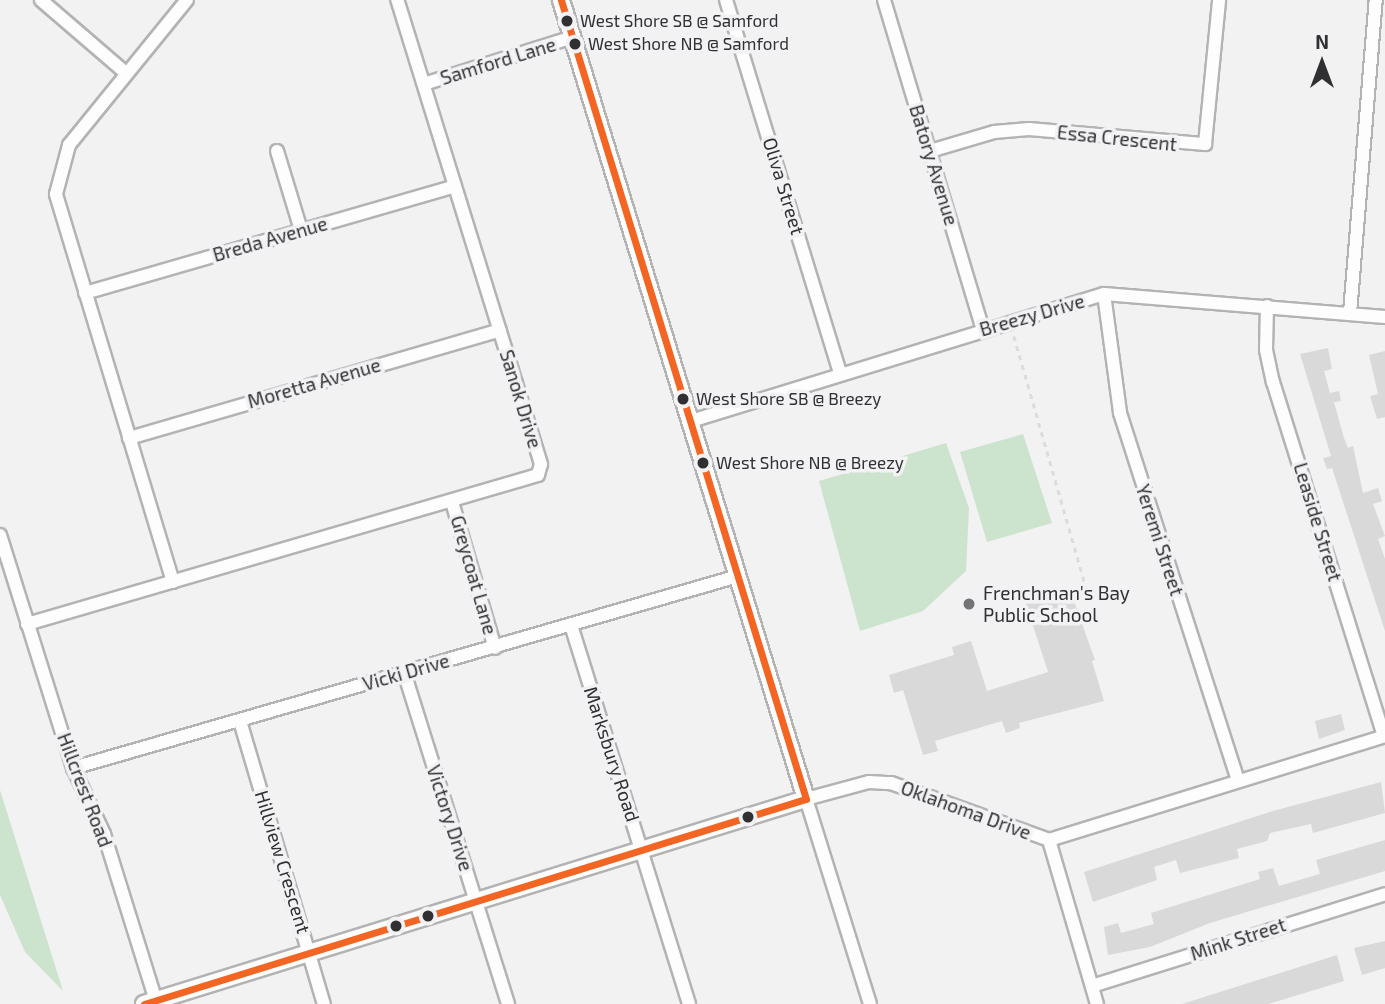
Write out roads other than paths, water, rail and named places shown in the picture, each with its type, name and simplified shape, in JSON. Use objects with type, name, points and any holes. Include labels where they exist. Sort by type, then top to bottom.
[{"type":"street","points":[[41,0],[127,73]]},
{"type":"street","points":[[173,582],[60,217],[58,176],[69,145],[187,0]]},
{"type":"street","name":"Sanok Drive","points":[[27,624],[538,475],[541,464],[397,0]]},
{"type":"street","points":[[561,0],[870,1004]]},
{"type":"street","name":"Oliva Street","points":[[726,0],[840,373]]},
{"type":"street","name":"Batory Avenue","points":[[884,0],[983,330]]},
{"type":"street","name":"Essa Crescent","points":[[930,151],[994,132],[1029,129],[1205,144],[1219,0]]},
{"type":"street","points":[[1350,313],[1376,0]]},
{"type":"street","name":"Samford Lane","points":[[424,84],[573,37]]},
{"type":"street","points":[[277,151],[301,230]]},
{"type":"street","name":"Breda Avenue","points":[[85,293],[455,186]]},
{"type":"street","name":"Breezy Drive","points":[[691,421],[1104,294],[1385,317]]},
{"type":"street","name":"Yeremi Street","points":[[1104,294],[1120,413],[1238,781]]},
{"type":"street","name":"Leaside Street","points":[[1267,306],[1266,350],[1273,382],[1385,736]]},
{"type":"street","name":"Moretta Avenue","points":[[130,438],[500,330]]},
{"type":"street","name":"Greycoat Lane","points":[[452,502],[495,648]]},
{"type":"street","name":"Hillcrest Road","points":[[0,535],[73,768],[104,834],[153,1003]]},
{"type":"street","name":"Vicki Drive","points":[[73,768],[738,576]]},
{"type":"street","name":"Marksbury Road","points":[[571,625],[690,1004]]},
{"type":"street","name":"Victory Drive","points":[[404,672],[508,1004]]},
{"type":"street","name":"Hillview Crescent","points":[[240,721],[324,1004]]},
{"type":"street","name":"Oklahoma Drive","points":[[153,1003],[806,799],[869,782],[891,783],[1049,840],[1385,736]]},
{"type":"street","points":[[1049,840],[1097,1004]]},
{"type":"street","name":"Mink Street","points":[[1092,986],[1385,894]]},
{"type":"place","name":"West Shore SB @ Samford","points":[[567,21]]},
{"type":"place","name":"West Shore NB @ Samford","points":[[575,44]]},
{"type":"place","name":"West Shore SB @ Breezy","points":[[683,399]]},
{"type":"place","name":"West Shore NB @ Breezy","points":[[703,463]]},
{"type":"place","name":"Frenchman's Bay Public School","points":[[969,604]]}]
